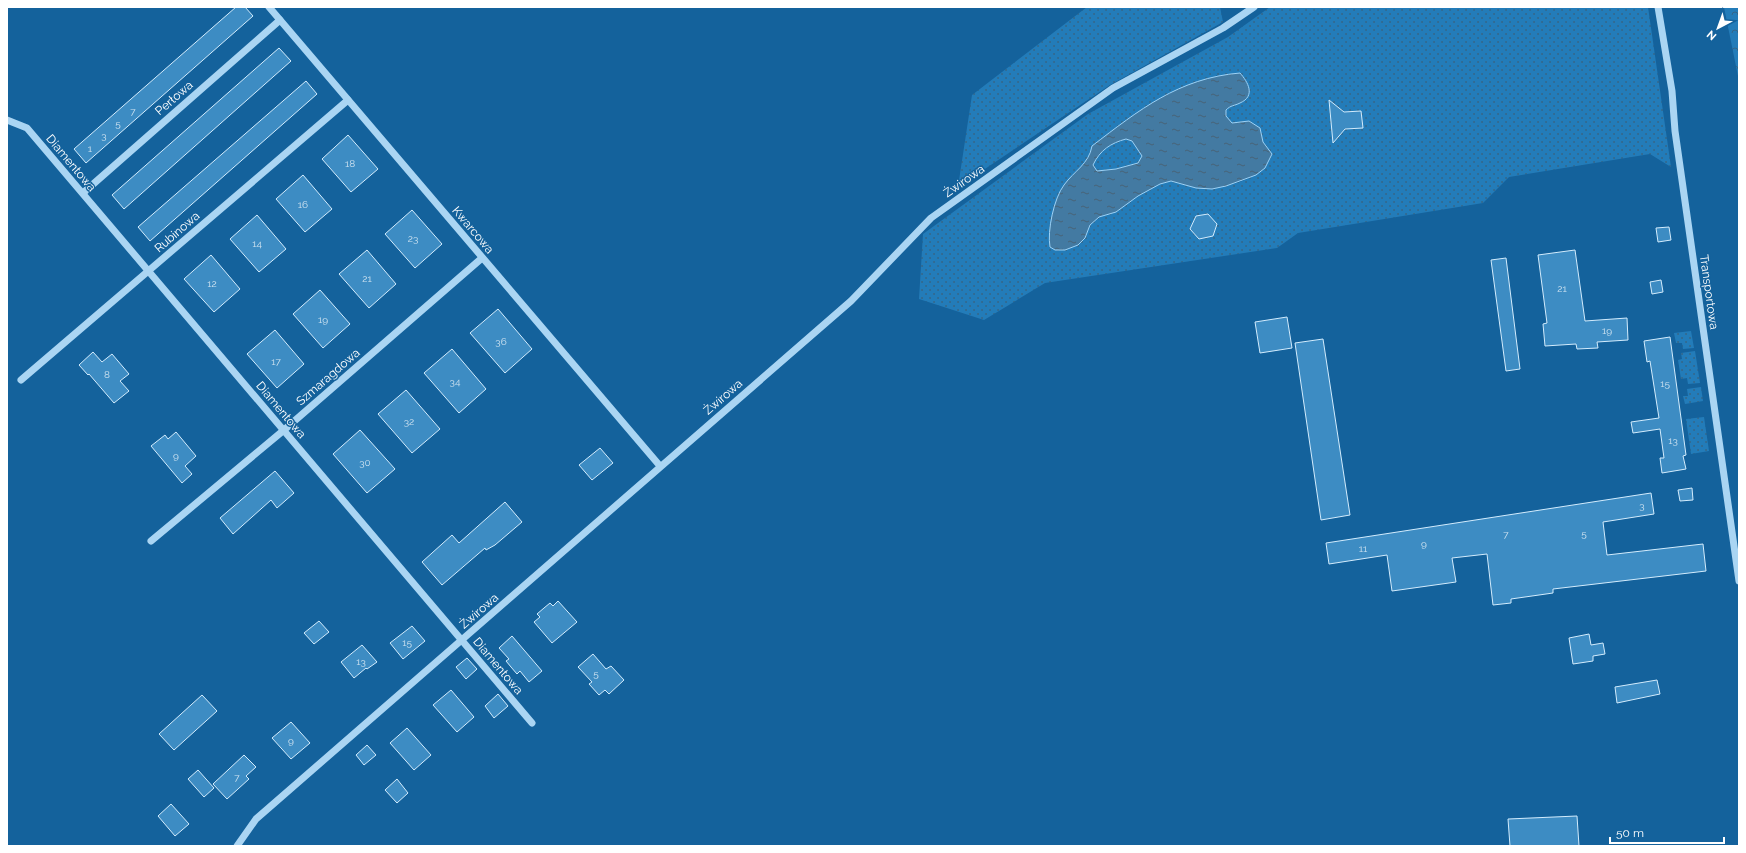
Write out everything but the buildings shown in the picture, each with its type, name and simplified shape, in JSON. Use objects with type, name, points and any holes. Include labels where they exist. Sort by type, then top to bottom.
[{"type":"street","name":"Kwarcowa","points":[[269,7],[660,466]]},
{"type":"street","name":"Żwirowa","points":[[237,846],[256,819],[851,301],[931,218],[1113,88],[1223,28],[1254,7]]},
{"type":"street","name":"Transportowa","points":[[1658,7],[1672,91],[1675,131],[1739,581]]},
{"type":"street","name":"Perłowa","points":[[82,193],[280,20]]},
{"type":"street","name":"Rubinowa","points":[[21,380],[348,100]]},
{"type":"street","name":"Diamentowa","points":[[7,120],[27,128],[532,723]]},
{"type":"street","name":"Szmaragdowa","points":[[151,541],[284,430],[482,258]]},
{"type":"green space","points":[[1087,7],[1220,7],[1223,22],[1110,85],[958,187],[972,95]]},
{"type":"green space","points":[[1270,7],[1648,7],[1671,167],[1650,154],[1509,177],[1483,203],[1298,233],[1277,248],[1045,283],[984,320],[919,299],[923,234],[1088,114],[1228,37]],"holes":[[[1217,75],[1240,103],[1232,105],[1226,110],[1229,121],[1232,124],[1240,122],[1260,128],[1263,142],[1272,154],[1265,168],[1256,175],[1240,182],[1212,189],[1196,188],[1171,181],[1160,184],[1138,196],[1116,212],[1099,217],[1090,225],[1049,241],[1055,207],[1063,186],[1090,157]],[[1208,214],[1217,224],[1213,236],[1199,239],[1190,229],[1196,216]]]},
{"type":"green space","points":[[1724,7],[1739,7],[1739,81]]},
{"type":"green space","points":[[1126,139],[1132,141],[1142,156],[1138,163],[1116,169],[1097,171],[1093,165],[1099,155],[1111,145]]},
{"type":"green space","points":[[1691,331],[1694,348],[1683,349],[1682,343],[1676,343],[1674,333]]},
{"type":"green space","points":[[1695,351],[1700,383],[1688,384],[1687,378],[1681,379],[1678,360],[1682,359],[1681,353]]},
{"type":"green space","points":[[1701,387],[1703,401],[1685,404],[1683,396],[1688,396],[1687,389]]},
{"type":"green space","points":[[1704,417],[1709,451],[1691,454],[1686,419]]},
{"type":"water","points":[[1240,73],[1246,80],[1249,89],[1248,97],[1240,103],[1228,108],[1226,110],[1226,116],[1232,123],[1249,121],[1260,128],[1263,142],[1272,154],[1265,168],[1256,175],[1226,186],[1212,189],[1196,188],[1171,181],[1160,184],[1138,196],[1116,212],[1099,217],[1090,225],[1085,238],[1078,245],[1065,250],[1055,250],[1050,247],[1050,224],[1057,198],[1064,185],[1088,158],[1092,146],[1143,108],[1161,98],[1198,81]],"holes":[[[1126,139],[1132,141],[1142,156],[1138,163],[1116,169],[1097,171],[1093,165],[1099,155],[1106,148]]]}]
